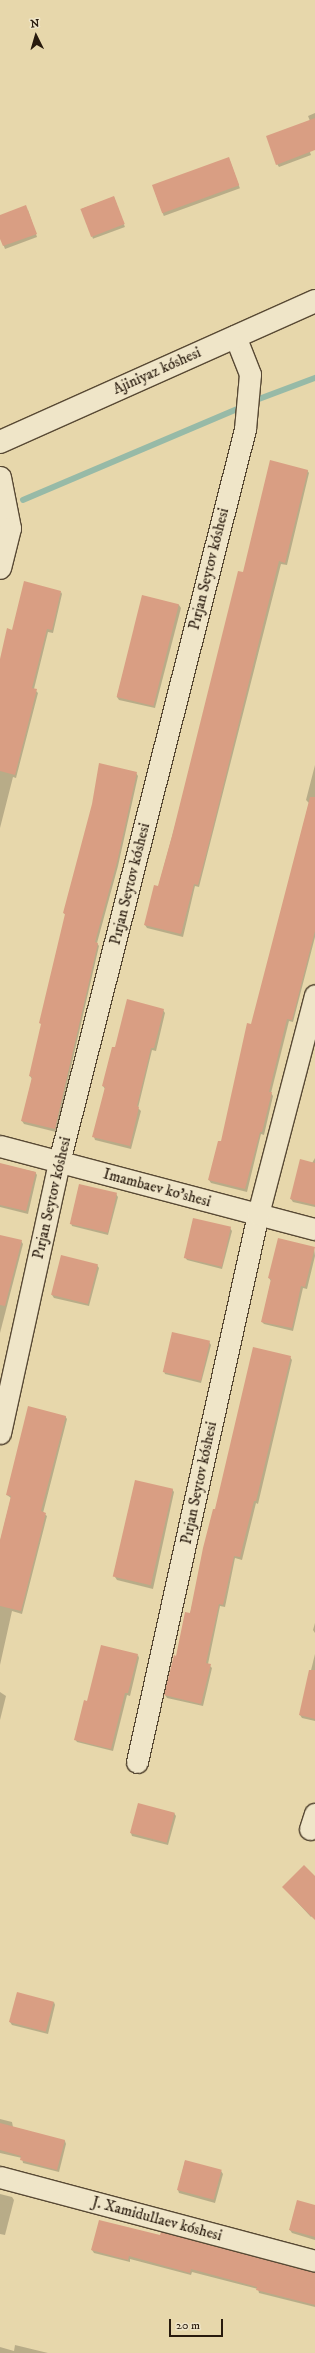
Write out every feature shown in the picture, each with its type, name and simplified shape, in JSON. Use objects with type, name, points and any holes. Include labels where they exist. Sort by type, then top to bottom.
[{"type":"street","name":"Ajiniyaz kóshesi","points":[[0,442],[315,301]]},
{"type":"street","name":"Pırjan Seytov kóshesi","points":[[0,1433],[59,1162],[245,429],[250,374],[235,336]]},
{"type":"street","points":[[0,477],[10,528],[0,568]]},
{"type":"street","name":"Pırjan Seytov kóshesi","points":[[137,1762],[258,1214],[315,995]]},
{"type":"street","name":"Imambaev ko'shesi","points":[[0,1146],[315,1229]]},
{"type":"street","name":"J. Xamidullaev kóshesi","points":[[0,2177],[315,2261]]},
{"type":"building","points":[[315,118],[315,150],[276,165],[266,136]]},
{"type":"building","points":[[229,157],[239,185],[162,213],[152,185]]},
{"type":"building","points":[[114,196],[125,224],[91,237],[80,209]]},
{"type":"building","points":[[26,205],[37,234],[3,246],[0,239],[0,215]]},
{"type":"building","points":[[270,460],[308,470],[285,563],[279,561],[198,885],[194,884],[181,934],[144,925],[154,885],[158,886],[172,836],[238,571],[243,572]]},
{"type":"building","points":[[24,581],[61,591],[52,630],[47,629],[32,688],[37,689],[15,775],[0,771],[0,659],[7,628],[12,630]]},
{"type":"building","points":[[142,595],[179,604],[153,706],[117,697]]},
{"type":"building","points":[[99,763],[137,772],[117,862],[95,942],[98,943],[55,1129],[21,1121],[32,1077],[29,1076],[41,1024],[39,1023],[65,914],[63,913],[92,804]]},
{"type":"building","points":[[310,797],[315,797],[315,931],[292,1020],[287,1019],[269,1092],[272,1092],[245,1189],[208,1180],[218,1141],[221,1141],[247,1023],[251,1024]]},
{"type":"building","points":[[127,999],[164,1009],[154,1048],[151,1048],[137,1106],[139,1107],[130,1146],[92,1137],[105,1087],[102,1086],[112,1047],[115,1047]]},
{"type":"building","points":[[300,1159],[315,1163],[315,1205],[290,1199]]},
{"type":"building","points":[[0,1163],[36,1172],[26,1211],[0,1205]]},
{"type":"building","points":[[79,1184],[117,1193],[108,1233],[70,1224]]},
{"type":"building","points":[[193,1218],[231,1227],[222,1267],[184,1258]]},
{"type":"building","points":[[0,1235],[22,1240],[5,1306],[0,1305]]},
{"type":"building","points":[[278,1238],[315,1247],[305,1287],[301,1286],[292,1328],[261,1322],[271,1279],[268,1278]]},
{"type":"building","points":[[61,1255],[98,1264],[88,1304],[51,1295]]},
{"type":"building","points":[[172,1332],[210,1341],[201,1381],[163,1372]]},
{"type":"building","points":[[253,1347],[291,1356],[256,1501],[254,1501],[240,1557],[234,1556],[223,1605],[219,1604],[206,1663],[211,1664],[201,1704],[164,1695],[174,1655],[176,1656],[185,1612],[190,1613],[203,1548],[213,1509],[215,1509]]},
{"type":"building","points":[[28,1406],[66,1416],[41,1511],[46,1513],[21,1611],[0,1606],[0,1540],[11,1496],[6,1495]]},
{"type":"building","points":[[135,1480],[173,1489],[151,1585],[113,1576]]},
{"type":"building","points":[[101,1645],[138,1654],[128,1693],[125,1693],[111,1749],[74,1740],[84,1700],[87,1701]]},
{"type":"building","points":[[309,1670],[315,1670],[315,1719],[299,1715]]},
{"type":"building","points":[[138,1803],[175,1813],[167,1843],[130,1833]]},
{"type":"building","points":[[304,1865],[315,1876],[315,1920],[282,1887]]},
{"type":"building","points":[[17,1992],[54,2002],[46,2032],[9,2022]]},
{"type":"building","points":[[0,2123],[65,2140],[57,2170],[20,2160],[21,2156],[0,2150]]},
{"type":"building","points":[[185,2160],[222,2170],[214,2200],[177,2190]]},
{"type":"building","points":[[297,2200],[315,2205],[315,2237],[289,2230]]},
{"type":"building","points":[[99,2220],[160,2235],[161,2232],[315,2273],[315,2305],[256,2290],[257,2287],[191,2269],[190,2273],[129,2256],[128,2260],[91,2250]]},
{"type":"waterway","points":[[259,399],[315,378]]},
{"type":"waterway","points":[[23,500],[237,409]]}]
